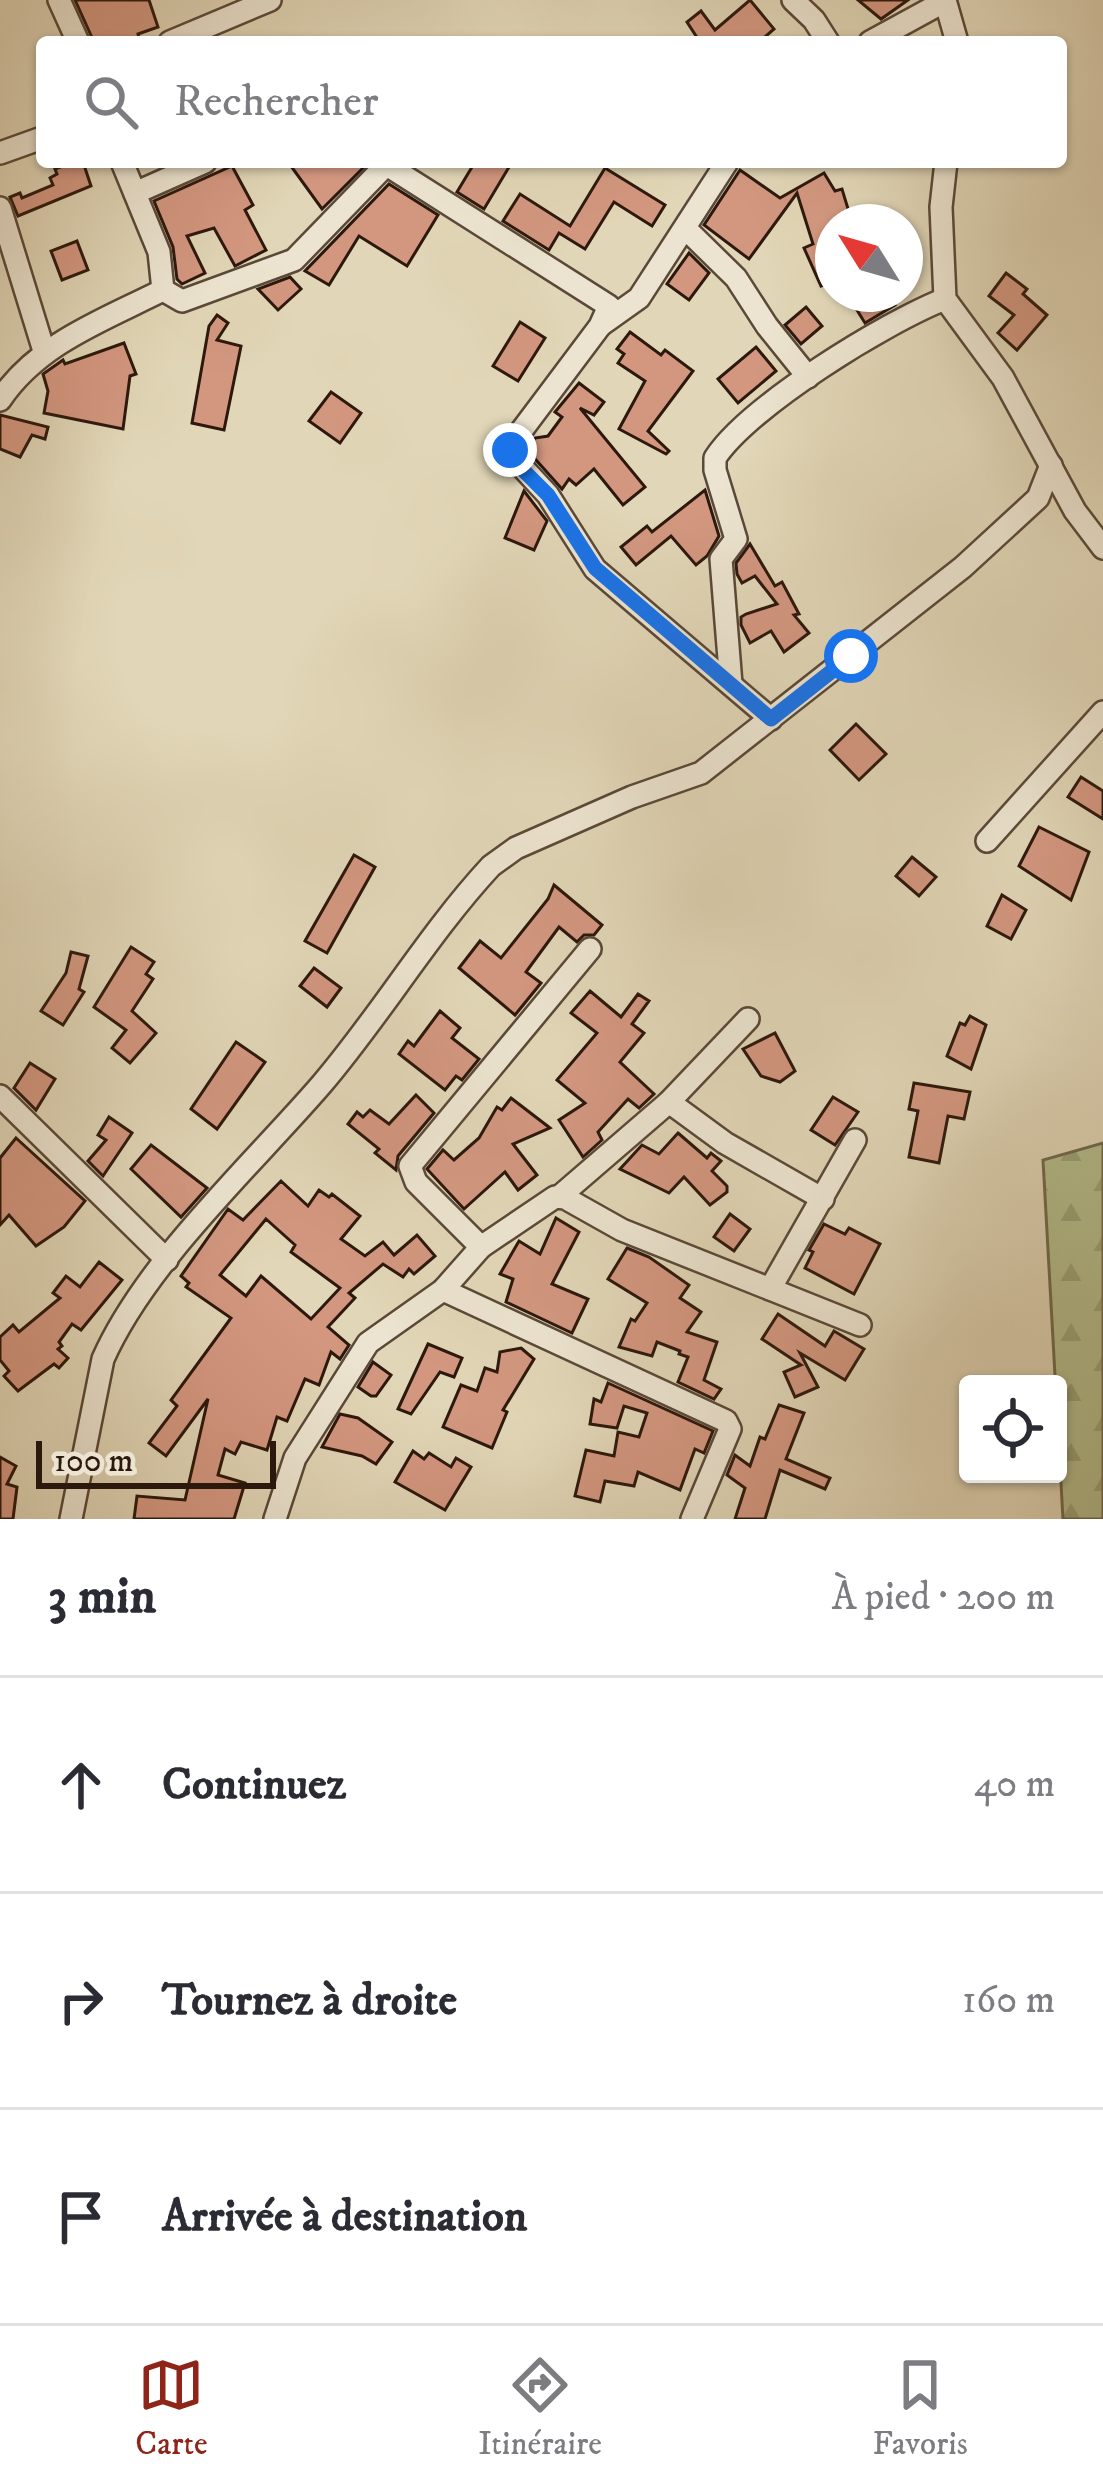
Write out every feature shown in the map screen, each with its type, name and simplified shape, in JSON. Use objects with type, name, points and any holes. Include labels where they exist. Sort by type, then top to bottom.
[{"type":"street","points":[[59,0],[75,36]]},
{"type":"street","points":[[184,36],[270,0]]},
{"type":"street","points":[[793,0],[824,36]]},
{"type":"street","points":[[881,36],[945,0],[955,36]]},
{"type":"street","points":[[0,153],[36,140]]},
{"type":"street","points":[[125,168],[158,251],[164,290],[182,301],[294,260],[379,168]]},
{"type":"street","points":[[135,193],[191,168]]},
{"type":"street","points":[[389,168],[609,306],[600,326],[513,442],[510,454],[548,495],[595,568],[771,719]]},
{"type":"street","points":[[600,326],[639,298],[723,168]]},
{"type":"street","points":[[945,168],[940,207],[945,299],[1003,377],[1075,512],[1103,548]]},
{"type":"street","points":[[0,208],[44,351]]},
{"type":"street","points":[[686,229],[736,278],[808,377]]},
{"type":"street","points":[[0,400],[44,351],[164,290]]},
{"type":"street","points":[[731,685],[721,560],[736,538],[715,458],[759,412],[808,377],[918,310],[945,299]]},
{"type":"street","points":[[71,1519],[103,1360],[167,1260],[321,1084],[491,866],[516,848],[632,797],[701,773],[963,568],[1038,498],[1051,465]]},
{"type":"street","points":[[1038,498],[1075,512]]},
{"type":"street","points":[[987,841],[1103,712]]},
{"type":"street","points":[[482,1246],[416,1182],[410,1166],[590,949]]},
{"type":"street","points":[[275,1519],[295,1458],[368,1342],[442,1290],[482,1246],[560,1196],[669,1102],[748,1019]]},
{"type":"street","points":[[0,1096],[167,1260]]},
{"type":"street","points":[[669,1102],[725,1143],[823,1199]]},
{"type":"street","points":[[770,1289],[855,1140]]},
{"type":"street","points":[[560,1196],[622,1230],[860,1325]]},
{"type":"street","points":[[442,1290],[726,1421],[730,1429],[692,1519]]},
{"type":"green space","points":[[1103,1143],[1103,1519],[1063,1519],[1067,1375],[1055,1375],[1043,1160]]},
{"type":"building","points":[[75,0],[149,0],[158,27],[138,36],[91,36]]},
{"type":"building","points":[[750,0],[774,29],[766,36],[696,36],[687,22],[701,11],[715,30]]},
{"type":"building","points":[[858,0],[908,0],[881,19]]},
{"type":"building","points":[[85,168],[91,186],[18,216],[10,197],[20,193],[22,198],[53,185],[50,178],[57,174],[55,169]]},
{"type":"building","points":[[233,168],[253,205],[245,210],[266,250],[235,266],[214,228],[187,236],[205,273],[182,284],[154,201]]},
{"type":"building","points":[[292,168],[363,168],[322,209]]},
{"type":"building","points":[[471,168],[508,168],[484,209],[457,192]]},
{"type":"building","points":[[605,168],[665,205],[652,226],[614,202],[585,249],[559,233],[549,250],[503,221],[520,194],[570,226]]},
{"type":"building","points":[[740,170],[780,198],[824,173],[835,191],[842,189],[847,204],[815,204],[815,273],[804,248],[813,244],[797,193],[749,259],[704,225]]},
{"type":"building","points":[[389,184],[438,215],[407,266],[359,236],[329,285],[305,271]]},
{"type":"building","points":[[77,241],[88,270],[62,280],[51,251]]},
{"type":"building","points":[[689,253],[709,273],[689,300],[667,284]]},
{"type":"building","points":[[1006,273],[1027,289],[1023,294],[1047,315],[1017,350],[998,333],[1014,315],[989,296]]},
{"type":"building","points":[[290,277],[301,289],[278,310],[258,289]]},
{"type":"building","points":[[806,307],[822,326],[801,344],[785,325]]},
{"type":"building","points":[[858,312],[883,312],[865,323]]},
{"type":"building","points":[[217,315],[228,323],[217,340],[241,346],[224,430],[192,423],[209,326]]},
{"type":"building","points":[[520,322],[545,338],[518,381],[493,366]]},
{"type":"building","points":[[630,332],[693,371],[648,431],[669,451],[666,454],[619,429],[645,381],[618,363],[624,354],[617,349]]},
{"type":"building","points":[[124,343],[136,374],[130,376],[123,429],[44,413],[48,391],[43,374],[63,360],[65,364]]},
{"type":"building","points":[[756,347],[776,371],[738,403],[718,379]]},
{"type":"building","points":[[579,383],[604,402],[594,415],[580,408],[645,487],[623,505],[594,469],[576,485],[569,479],[562,489],[528,451],[535,438],[548,436],[562,417],[555,412]]},
{"type":"building","points":[[331,392],[361,413],[340,443],[309,421]]},
{"type":"building","points":[[0,415],[48,427],[45,439],[32,435],[20,457],[0,449]]},
{"type":"building","points":[[705,490],[719,536],[707,556],[696,565],[671,536],[636,565],[621,547],[647,526],[652,532]]},
{"type":"building","points":[[524,491],[547,521],[534,550],[505,538]]},
{"type":"building","points":[[750,544],[775,586],[782,582],[799,614],[794,615],[809,633],[784,652],[771,631],[750,643],[741,625],[746,614],[777,604],[755,576],[742,583],[737,574],[736,563]]},
{"type":"building","points":[[856,724],[886,754],[859,780],[830,750]]},
{"type":"building","points":[[1081,777],[1103,791],[1103,819],[1068,797]]},
{"type":"building","points":[[1039,827],[1089,852],[1071,900],[1019,866]]},
{"type":"building","points":[[354,855],[375,867],[327,953],[305,941]]},
{"type":"building","points":[[912,857],[936,877],[919,896],[896,876]]},
{"type":"building","points":[[554,885],[602,925],[594,935],[584,935],[577,942],[559,927],[526,972],[541,983],[515,1015],[459,968],[480,941],[501,958]]},
{"type":"building","points":[[1002,895],[1026,910],[1011,939],[987,926]]},
{"type":"building","points":[[131,947],[154,962],[146,974],[153,979],[132,1011],[156,1033],[130,1063],[112,1048],[126,1030],[94,1007]]},
{"type":"building","points":[[71,952],[88,956],[79,989],[84,992],[63,1025],[41,1011],[66,973]]},
{"type":"building","points":[[314,968],[341,988],[327,1007],[300,986]]},
{"type":"building","points":[[590,991],[621,1017],[638,994],[649,1001],[632,1024],[644,1033],[620,1062],[654,1094],[639,1108],[628,1099],[598,1132],[602,1140],[583,1157],[559,1120],[585,1103],[557,1080],[597,1033],[571,1013]]},
{"type":"building","points":[[440,1011],[460,1028],[452,1038],[479,1059],[462,1080],[456,1076],[445,1090],[399,1054],[408,1041],[414,1046]]},
{"type":"building","points":[[970,1016],[986,1025],[971,1069],[947,1056],[960,1023],[965,1025]]},
{"type":"building","points":[[775,1033],[795,1071],[780,1082],[761,1076],[743,1049]]},
{"type":"building","points":[[236,1042],[265,1062],[217,1129],[191,1109]]},
{"type":"building","points":[[30,1063],[55,1079],[36,1110],[14,1088]]},
{"type":"building","points":[[914,1083],[970,1092],[964,1119],[948,1116],[939,1163],[909,1157],[918,1111],[909,1109]]},
{"type":"building","points":[[416,1095],[434,1113],[398,1156],[396,1170],[348,1124],[357,1112],[363,1117],[370,1110],[389,1124]]},
{"type":"building","points":[[833,1097],[858,1112],[835,1145],[811,1130]]},
{"type":"building","points":[[511,1098],[550,1128],[513,1144],[537,1175],[518,1190],[505,1172],[464,1209],[427,1169],[443,1150],[454,1160],[479,1138],[497,1107],[502,1110]]},
{"type":"building","points":[[109,1117],[132,1133],[103,1176],[88,1161],[106,1140],[98,1135]]},
{"type":"building","points":[[678,1133],[707,1158],[711,1153],[721,1161],[712,1171],[727,1192],[710,1205],[684,1177],[669,1193],[620,1169],[642,1145],[659,1154]]},
{"type":"building","points":[[16,1138],[85,1201],[64,1227],[36,1246],[9,1215],[0,1225],[0,1158]]},
{"type":"building","points":[[151,1145],[207,1188],[181,1217],[131,1169]]},
{"type":"building","points":[[281,1181],[308,1206],[319,1190],[360,1216],[341,1239],[365,1256],[383,1242],[394,1255],[417,1235],[435,1256],[403,1277],[383,1264],[349,1293],[355,1298],[328,1327],[349,1345],[340,1359],[331,1352],[319,1385],[305,1379],[287,1421],[277,1417],[267,1450],[241,1442],[235,1454],[225,1449],[218,1475],[245,1483],[234,1519],[134,1519],[137,1496],[185,1500],[208,1399],[166,1456],[149,1443],[177,1406],[171,1400],[231,1318],[186,1287],[189,1283],[181,1276],[228,1209],[243,1220]],"holes":[[[266,1219],[295,1245],[291,1252],[340,1288],[311,1319],[261,1276],[246,1296],[220,1275]]]},
{"type":"building","points":[[730,1214],[750,1229],[734,1251],[714,1237]]},
{"type":"building","points":[[556,1218],[579,1232],[552,1284],[588,1299],[572,1333],[506,1302],[513,1279],[500,1274],[519,1241],[540,1254]]},
{"type":"building","points":[[824,1224],[845,1234],[849,1228],[880,1244],[854,1294],[805,1268]]},
{"type":"building","points":[[627,1248],[689,1285],[680,1298],[701,1312],[687,1332],[717,1342],[704,1380],[721,1389],[714,1399],[678,1382],[688,1357],[680,1351],[657,1342],[652,1356],[619,1347],[631,1319],[635,1321],[647,1303],[608,1279]]},
{"type":"building","points":[[99,1262],[122,1280],[81,1330],[72,1324],[59,1342],[58,1349],[68,1358],[59,1368],[54,1364],[18,1391],[4,1376],[9,1371],[0,1360],[0,1337],[13,1325],[19,1332],[60,1298],[53,1293],[66,1276],[80,1287]]},
{"type":"building","points":[[778,1314],[825,1346],[834,1331],[864,1349],[845,1380],[800,1353],[818,1387],[795,1397],[784,1372],[801,1365],[762,1339]]},
{"type":"building","points":[[428,1344],[462,1358],[454,1377],[440,1372],[411,1414],[398,1409]]},
{"type":"building","points":[[521,1348],[534,1359],[503,1410],[507,1412],[492,1448],[443,1427],[461,1385],[477,1391],[485,1368],[497,1372],[500,1352]]},
{"type":"building","points":[[373,1362],[391,1375],[376,1396],[358,1387]]},
{"type":"building","points":[[608,1383],[713,1431],[704,1453],[695,1449],[680,1490],[638,1472],[634,1486],[605,1481],[600,1502],[575,1496],[586,1450],[614,1456],[618,1432],[639,1437],[647,1413],[624,1406],[617,1428],[590,1424],[594,1399],[601,1402]]},
{"type":"building","points":[[779,1405],[804,1413],[786,1459],[830,1478],[825,1489],[780,1470],[765,1519],[735,1519],[745,1488],[727,1475],[735,1455],[750,1466]]},
{"type":"building","points":[[340,1414],[358,1418],[392,1442],[376,1464],[322,1447]]},
{"type":"building","points":[[413,1451],[424,1459],[429,1453],[451,1467],[456,1458],[471,1467],[445,1510],[395,1482]]},
{"type":"building","points":[[0,1457],[16,1466],[7,1484],[17,1487],[13,1519],[0,1519]]},
{"type":"route","points":[[510,450],[513,460],[548,495],[586,559],[771,719],[851,656]]}]
